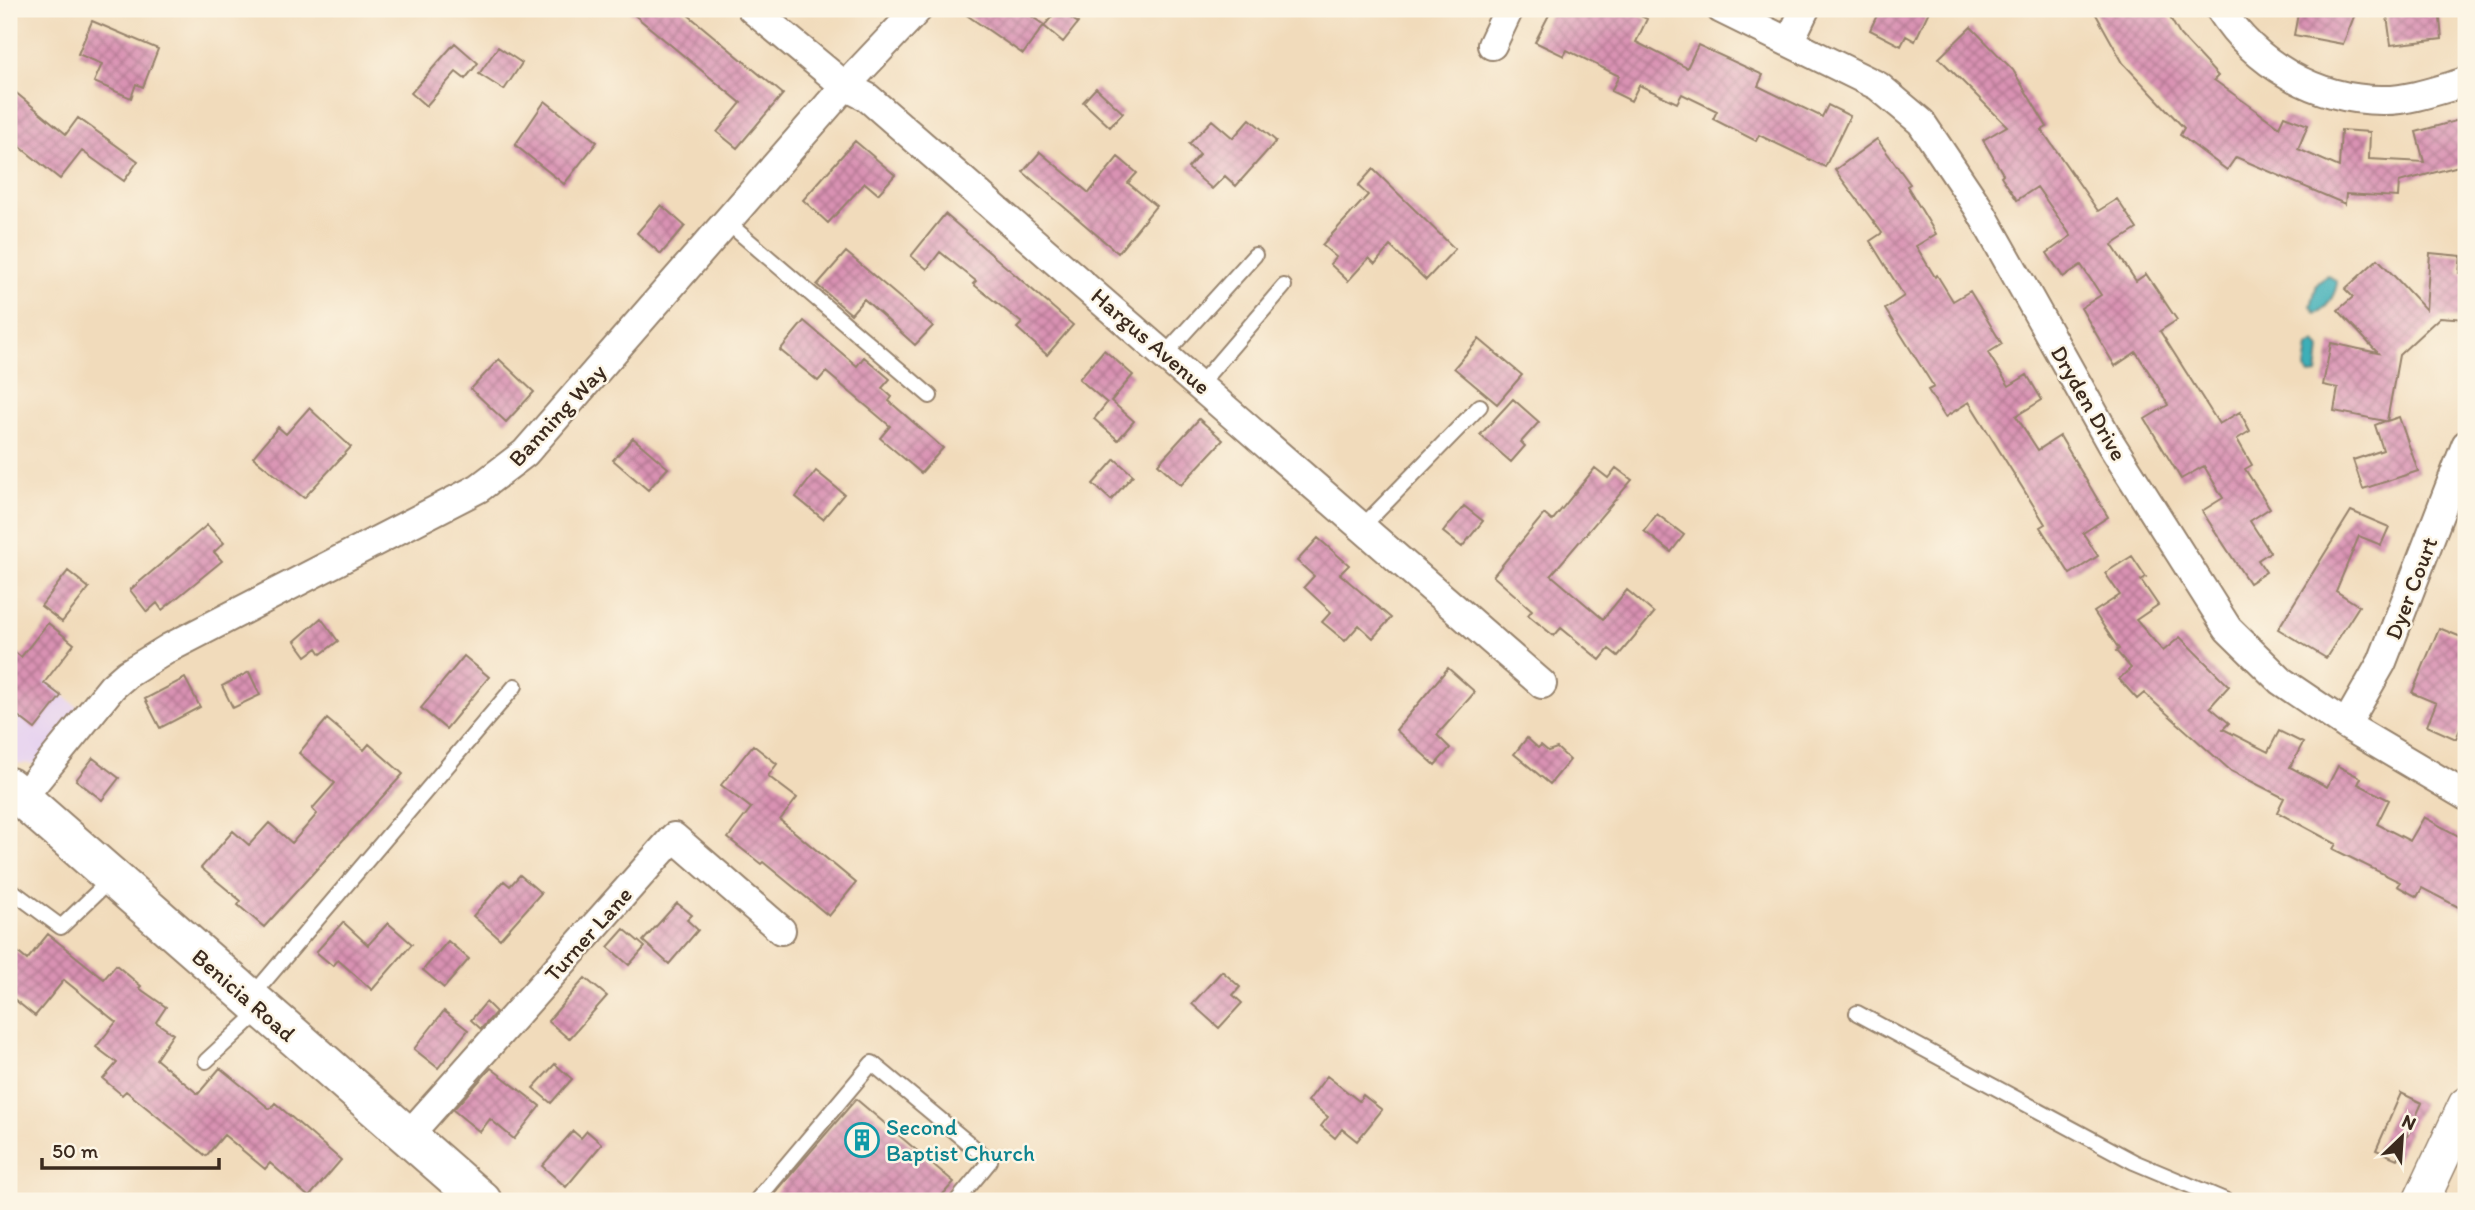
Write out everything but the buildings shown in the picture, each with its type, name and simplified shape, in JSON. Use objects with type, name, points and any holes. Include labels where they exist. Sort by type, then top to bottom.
[{"type":"main road","name":"Benicia Road","points":[[15,793],[482,1201]]},
{"type":"street","name":"Hargus Avenue","points":[[752,9],[845,86],[867,97],[1542,684]]},
{"type":"street","name":"Banning Way","points":[[15,793],[112,687],[143,663],[479,488],[509,467],[548,428],[845,86],[918,9]]},
{"type":"street","points":[[1492,45],[1509,9]]},
{"type":"street","name":"Dryden Drive","points":[[1721,9],[1790,40],[1878,86],[1921,122],[1978,207],[2111,444],[2228,629],[2281,681],[2346,725],[2466,796]]},
{"type":"street","points":[[1790,40],[1805,9]]},
{"type":"street","points":[[2220,9],[2260,56],[2312,88],[2349,98],[2385,101],[2466,82]]},
{"type":"street","name":"Dyer Court","points":[[2346,725],[2382,663],[2466,445]]},
{"type":"street","name":"Turner Lane","points":[[407,1137],[674,837],[780,930]]},
{"type":"street","points":[[2421,1201],[2463,1121]]},
{"type":"lane","points":[[728,223],[930,396]]},
{"type":"lane","points":[[1165,354],[1255,254]]},
{"type":"lane","points":[[1200,384],[1284,286]]},
{"type":"lane","points":[[1362,527],[1480,406]]},
{"type":"lane","points":[[206,1061],[255,1005],[515,686]]},
{"type":"lane","points":[[11,892],[61,927],[111,879]]},
{"type":"lane","points":[[1857,1013],[2134,1162],[2227,1201]]},
{"type":"lane","points":[[756,1201],[873,1063],[990,1161],[957,1201]]},
{"type":"shaded area","points":[[9,650],[81,710],[38,764],[9,763]]},
{"type":"water","points":[[2327,275],[2337,281],[2335,290],[2331,300],[2316,313],[2311,306],[2317,284]]},
{"type":"water","points":[[2315,342],[2320,349],[2317,374],[2310,375],[2305,369],[2308,346]]},
{"type":"place","name":"Second Baptist Church","points":[[862,1140]]}]
